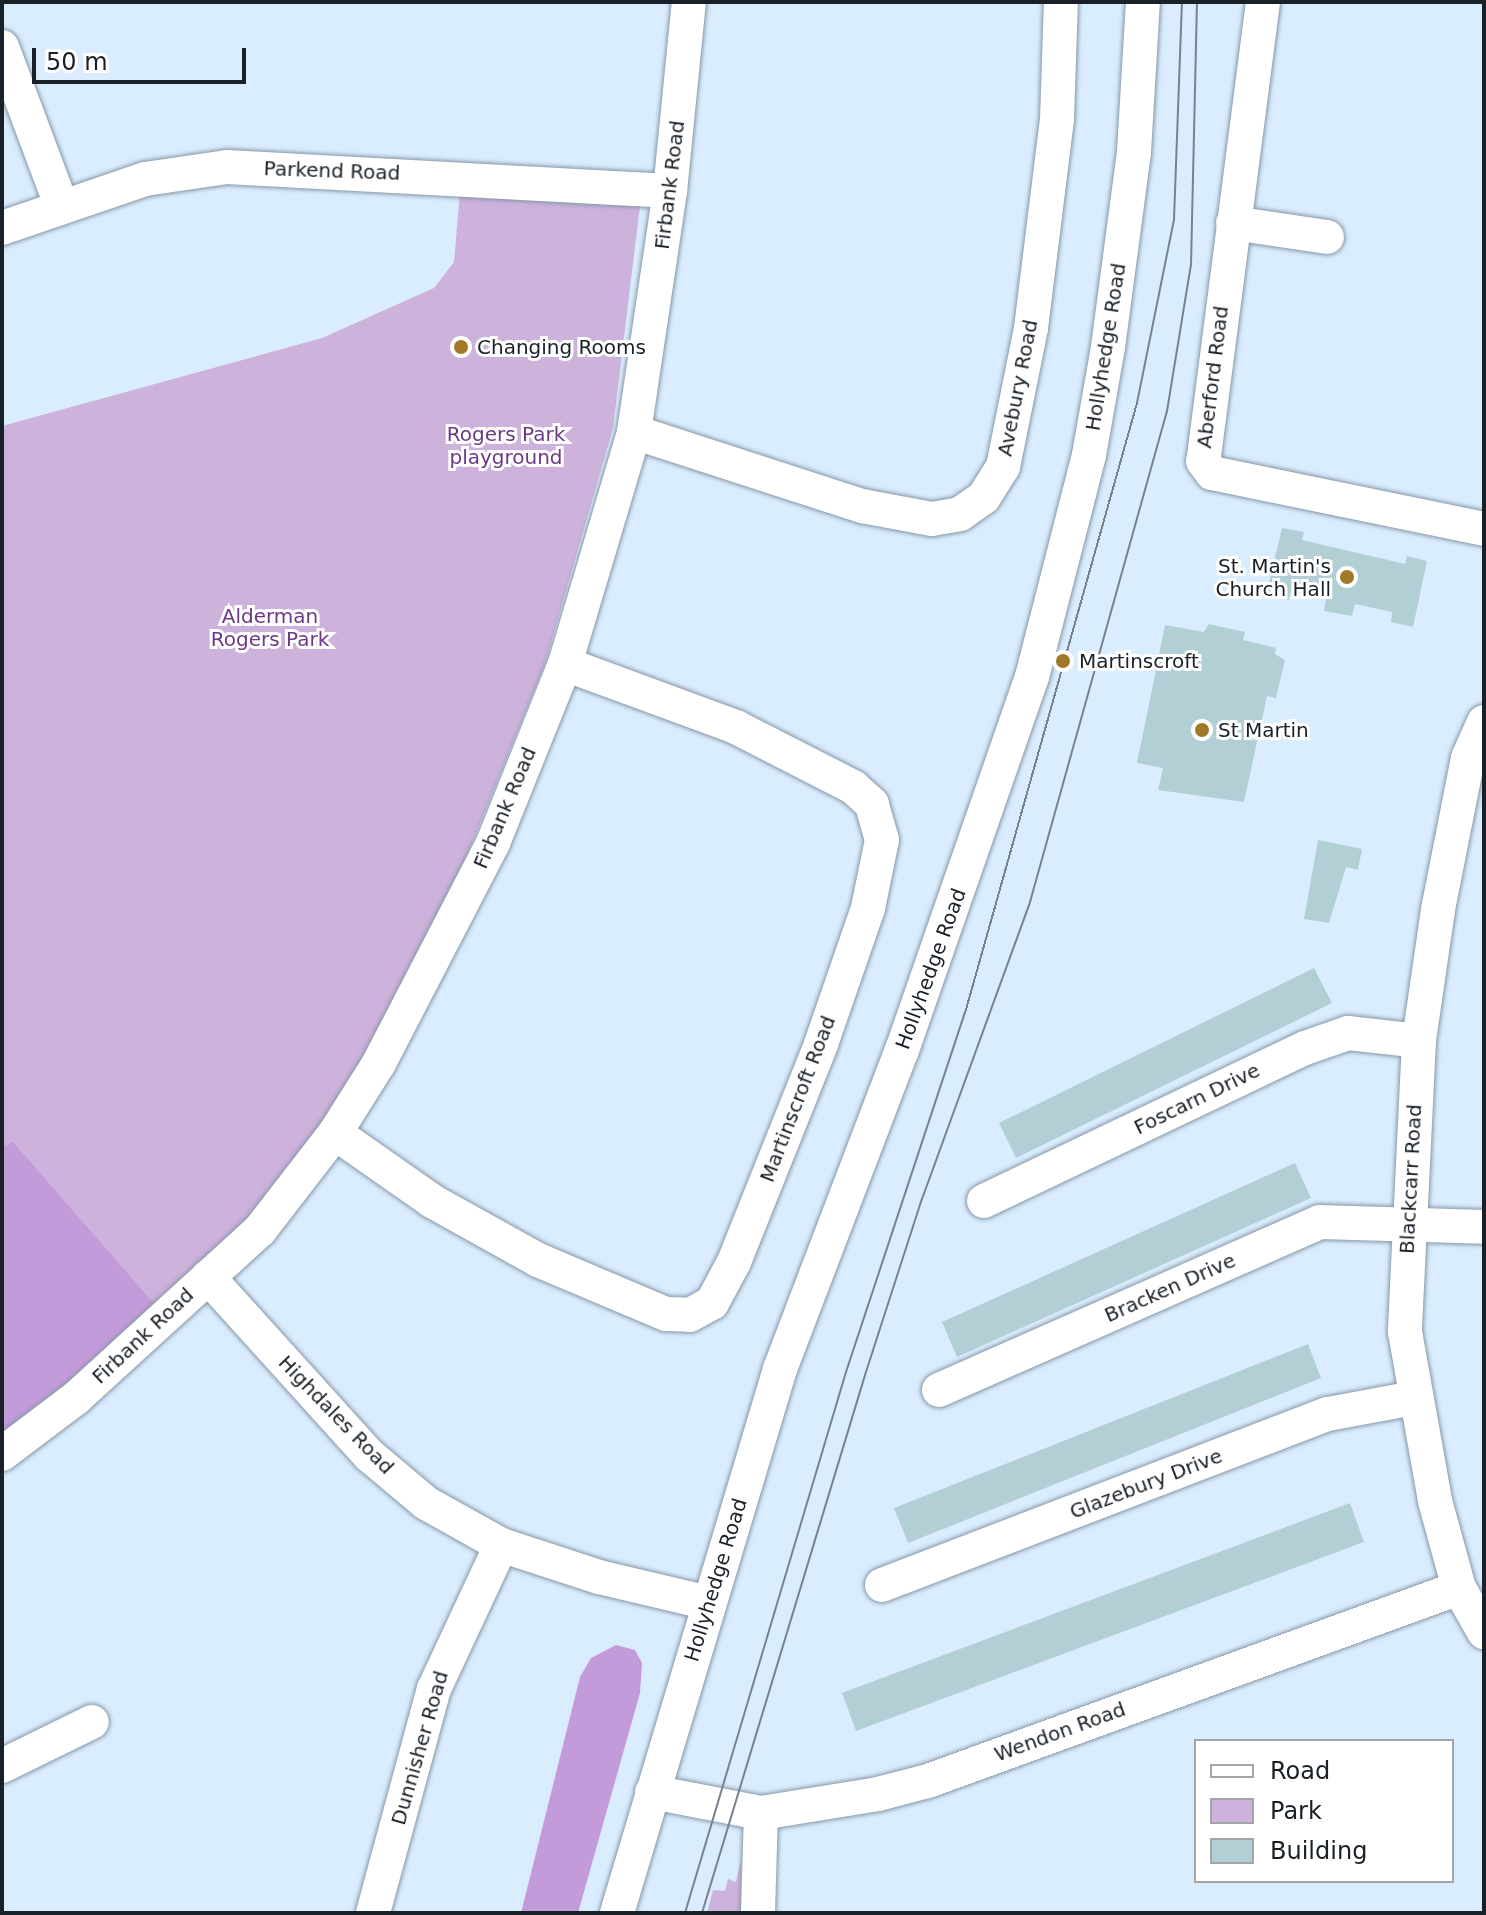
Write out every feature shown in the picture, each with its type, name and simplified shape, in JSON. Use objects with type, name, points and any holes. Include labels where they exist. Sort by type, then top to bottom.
[{"type":"street","name":"Firbank Road","points":[[2,1454],[76,1398],[260,1230],[335,1133],[438,956],[493,843],[565,664],[634,432],[670,191],[689,2]]},
{"type":"street","name":"Avebury Road","points":[[634,432],[862,506],[932,519],[960,514],[984,497],[1003,467],[1031,328],[1057,120],[1061,2]]},
{"type":"street","name":"Hollyhedge Road","points":[[617,1913],[780,1369],[907,1035],[1032,677],[1089,455],[1108,347],[1134,152],[1143,2]]},
{"type":"street","name":"Aberford Road","points":[[1263,2],[1202,454],[1206,468],[1484,529]]},
{"type":"street","points":[[2,47],[61,205]]},
{"type":"street","name":"Parkend Road","points":[[2,228],[61,205],[145,179],[227,167],[670,191]]},
{"type":"street","points":[[1233,223],[1327,237]]},
{"type":"street","name":"Martinscroft Road","points":[[335,1133],[432,1201],[525,1253],[666,1314],[690,1315],[712,1303],[734,1262],[821,1044],[868,908],[882,840],[872,804],[853,787],[736,727],[565,664]]},
{"type":"street","name":"Blackcarr Road","points":[[1484,722],[1468,758],[1438,910],[1419,1041],[1405,1332],[1414,1398],[1459,1588],[1484,1632]]},
{"type":"street","name":"Foscarn Drive","points":[[984,1201],[1305,1048],[1348,1033],[1419,1041]]},
{"type":"street","name":"Bracken Drive","points":[[939,1390],[1320,1222],[1409,1222],[1484,1227]]},
{"type":"street","name":"Highdales Road","points":[[208,1277],[369,1455],[426,1503],[501,1545],[599,1577],[709,1603]]},
{"type":"street","name":"Glazebury Drive","points":[[882,1585],[1328,1414],[1414,1398]]},
{"type":"street","name":"Dunnisher Road","points":[[373,1913],[434,1689],[501,1545]]},
{"type":"street","name":"Wendon Road","points":[[652,1792],[761,1813],[928,1781],[1459,1588]]},
{"type":"street","points":[[2,1766],[92,1722]]},
{"type":"street","points":[[758,1913],[761,1813]]},
{"type":"green space","name":"Alderman Rogers Park","points":[[460,192],[640,206],[613,428],[545,664],[466,858],[355,1074],[315,1133],[210,1265],[2,1442],[2,426],[322,338],[434,288],[454,262]]},
{"type":"green space","points":[[741,1859],[741,1913],[707,1913],[713,1890],[725,1891],[728,1879],[736,1882]]},
{"type":"shaded area","points":[[13,1142],[163,1314],[2,1442],[2,1147]]},
{"type":"shaded area","points":[[616,1645],[635,1650],[642,1663],[640,1693],[578,1913],[521,1913],[580,1677],[591,1658]]},
{"type":"building","name":"St. Martin's Church Hall","points":[[1282,528],[1304,532],[1302,540],[1405,564],[1407,556],[1427,561],[1413,627],[1391,622],[1392,612],[1355,604],[1352,616],[1324,611],[1326,599],[1291,590],[1289,600],[1266,595]]},
{"type":"building","name":"St Martin","points":[[1209,624],[1245,632],[1243,640],[1276,648],[1275,654],[1285,660],[1276,698],[1267,696],[1244,802],[1158,790],[1163,768],[1137,763],[1165,625],[1204,632]]},
{"type":"building","points":[[1318,840],[1362,849],[1358,870],[1346,867],[1329,923],[1304,919]]},
{"type":"building","points":[[1314,968],[1332,1003],[1016,1158],[999,1123]]},
{"type":"building","points":[[1295,1163],[1311,1198],[957,1357],[942,1322]]},
{"type":"building","points":[[1308,1344],[1321,1378],[908,1543],[894,1508]]},
{"type":"building","points":[[1350,1503],[1364,1542],[856,1731],[842,1693]]},
{"type":"tram line","points":[[685,1913],[846,1372],[965,1013],[1137,403],[1174,219],[1182,2]]},
{"type":"tram line","points":[[702,1913],[865,1375],[922,1199],[1030,902],[1167,411],[1191,265],[1197,2]]},
{"type":"place","name":"Changing Rooms","points":[[461,347]]},
{"type":"place","name":"St. Martin's Church Hall","points":[[1347,577]]},
{"type":"place","name":"Martinscroft","points":[[1063,661]]},
{"type":"place","name":"St Martin","points":[[1202,730]]},
{"type":"park label","name":"Rogers Park playground","points":[[506,446]]}]
